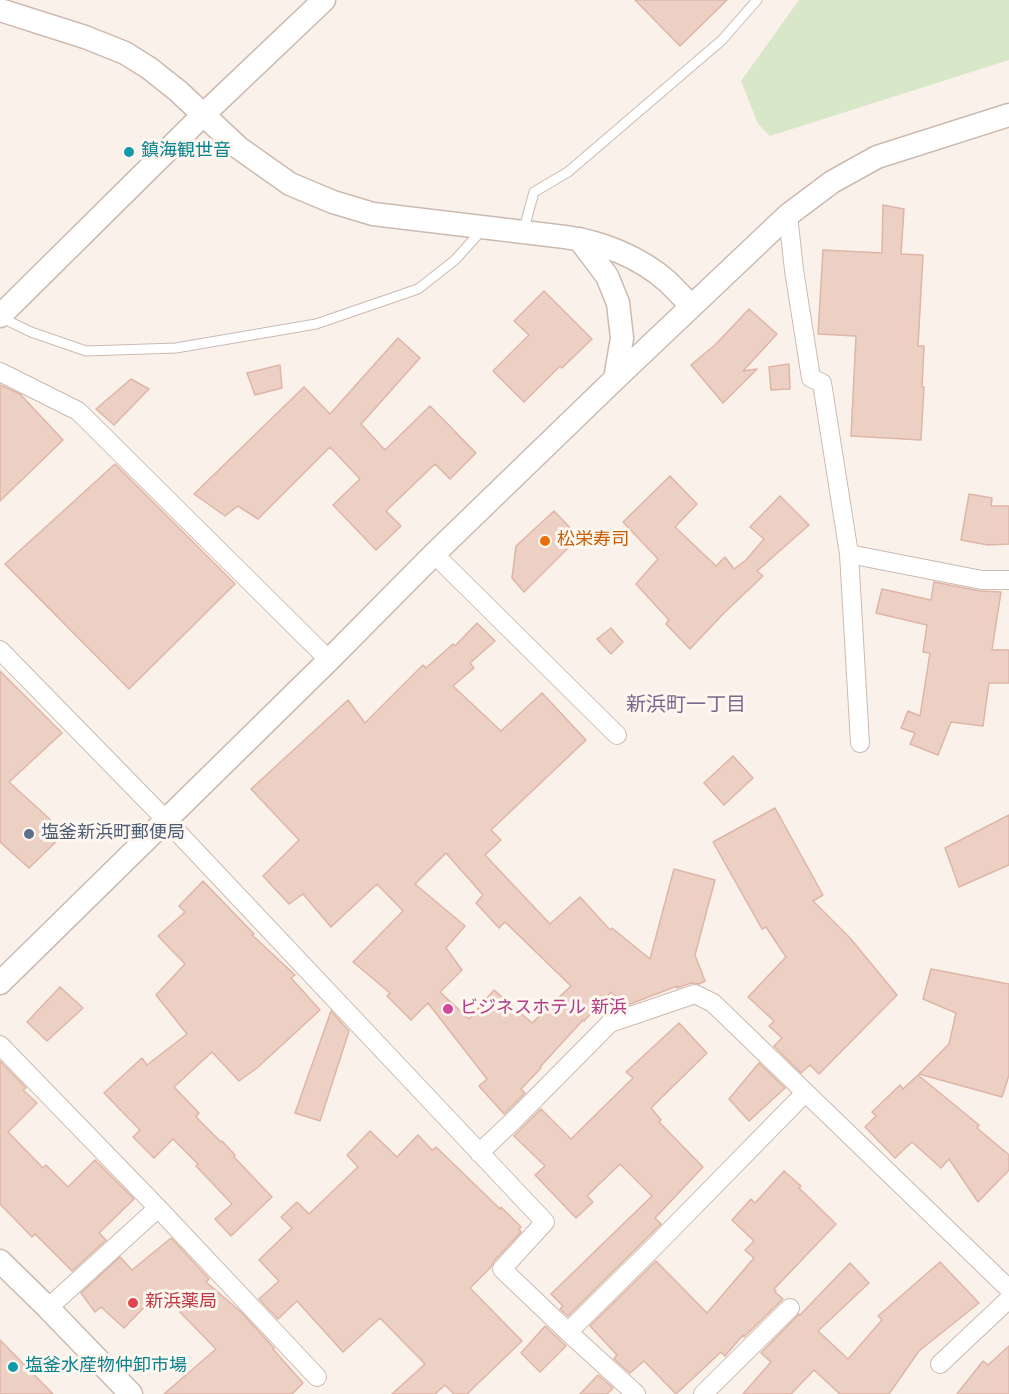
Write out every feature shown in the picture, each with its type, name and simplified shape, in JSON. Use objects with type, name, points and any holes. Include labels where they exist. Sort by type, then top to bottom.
[{"type":"street","points":[[0,316],[203,115],[324,0]]},
{"type":"street","points":[[0,10],[85,37],[125,53],[178,91],[239,148],[290,184],[333,202],[373,214],[593,242],[636,259],[667,281],[691,306]]},
{"type":"street","points":[[0,983],[434,554],[691,306],[789,215],[832,182],[877,157],[1009,115]]},
{"type":"street","points":[[789,215],[794,270],[811,378],[822,383],[849,554],[861,743]]},
{"type":"street","points":[[579,239],[607,276],[618,303],[622,338],[615,379]]},
{"type":"street","points":[[0,372],[78,411],[329,660]]},
{"type":"street","points":[[434,554],[616,735]]},
{"type":"street","points":[[849,554],[982,580],[1009,580]]},
{"type":"street","points":[[0,650],[166,820],[545,1221],[502,1269],[636,1394]]},
{"type":"street","points":[[479,1153],[610,1023],[695,994],[712,1003],[1009,1289]]},
{"type":"street","points":[[0,1045],[317,1377]]},
{"type":"street","points":[[568,1332],[805,1093]]},
{"type":"street","points":[[48,1308],[158,1208]]},
{"type":"street","points":[[0,1261],[131,1394]]},
{"type":"street","points":[[940,1364],[1009,1299]]},
{"type":"street","points":[[703,1394],[790,1308]]},
{"type":"lane","points":[[523,232],[534,192],[568,172],[713,48],[757,0]]},
{"type":"lane","points":[[0,316],[31,332],[86,351],[176,348],[316,324],[418,289],[455,260],[483,228]]},
{"type":"green space","points":[[799,0],[1009,0],[1009,60],[770,136],[758,124],[741,81]]},
{"type":"building","points":[[635,0],[727,0],[680,46]]},
{"type":"building","points":[[883,205],[904,209],[901,254],[923,255],[918,346],[924,346],[921,440],[851,436],[856,336],[818,334],[823,250],[882,253]]},
{"type":"building","points":[[544,291],[592,339],[562,368],[560,366],[524,402],[493,371],[529,335],[514,321]]},
{"type":"building","points":[[749,309],[777,334],[743,371],[757,369],[723,403],[691,365],[716,344]]},
{"type":"building","points":[[398,338],[420,358],[361,424],[385,450],[430,406],[476,453],[450,479],[435,464],[386,511],[401,526],[376,550],[333,505],[360,479],[330,447],[258,519],[238,506],[225,516],[194,494],[304,387],[330,414]]},
{"type":"building","points":[[789,364],[790,389],[771,390],[769,367]]},
{"type":"building","points":[[280,365],[282,388],[255,395],[247,373]]},
{"type":"building","points":[[131,379],[149,389],[114,425],[96,409]]},
{"type":"building","points":[[0,385],[20,394],[63,440],[0,501]]},
{"type":"building","points":[[115,464],[235,584],[129,689],[5,564]]},
{"type":"building","points":[[670,476],[697,504],[675,527],[716,566],[725,557],[734,569],[746,560],[764,539],[750,527],[780,496],[809,525],[757,571],[763,576],[690,649],[666,624],[669,620],[636,584],[658,559],[623,522]]},
{"type":"building","points":[[969,494],[992,498],[991,506],[1009,506],[1009,544],[988,545],[961,540]]},
{"type":"building","points":[[554,511],[579,537],[524,592],[512,578],[516,546]]},
{"type":"building","points":[[934,582],[980,591],[1001,592],[992,650],[1009,650],[1009,683],[989,683],[983,726],[951,722],[938,755],[910,744],[915,733],[901,728],[908,711],[920,716],[930,653],[923,652],[927,625],[876,613],[882,589],[931,600]]},
{"type":"building","points":[[477,623],[495,641],[470,663],[474,668],[453,686],[501,731],[542,693],[586,740],[491,830],[501,840],[485,855],[550,924],[580,897],[610,930],[612,928],[650,959],[674,869],[715,880],[695,955],[705,981],[677,988],[677,986],[625,1006],[611,992],[540,1067],[521,1089],[525,1093],[504,1114],[479,1086],[487,1079],[428,1003],[411,1020],[387,996],[390,993],[353,962],[403,911],[377,884],[331,927],[303,894],[289,904],[263,876],[299,840],[251,789],[348,700],[365,723],[423,665],[426,668],[453,644],[455,646]],"holes":[[[446,853],[483,895],[476,903],[499,928],[505,922],[571,986],[532,1023],[494,990],[469,1019],[440,992],[462,970],[446,948],[465,926],[415,884]]]},
{"type":"building","points":[[611,628],[623,642],[611,654],[597,639]]},
{"type":"building","points":[[0,671],[62,733],[9,782],[65,833],[29,868],[0,842]]},
{"type":"building","points":[[733,756],[753,778],[724,805],[704,783]]},
{"type":"building","points":[[775,808],[823,895],[813,901],[850,938],[897,995],[819,1074],[810,1065],[801,1073],[774,1046],[782,1038],[769,1026],[774,1021],[748,997],[786,957],[766,927],[762,929],[713,842]]},
{"type":"building","points":[[1009,815],[1009,865],[959,887],[945,848]]},
{"type":"building","points":[[203,881],[254,934],[252,935],[295,975],[291,978],[320,1010],[257,1068],[239,1081],[212,1052],[174,1087],[199,1113],[196,1117],[222,1141],[272,1197],[231,1236],[215,1219],[232,1204],[196,1166],[198,1164],[173,1139],[154,1158],[133,1137],[140,1130],[104,1093],[142,1058],[147,1065],[187,1034],[156,995],[185,964],[158,936],[185,912],[179,906]]},
{"type":"building","points":[[931,969],[1009,984],[1009,1075],[1002,1097],[919,1074],[949,1044],[956,1013],[923,999]]},
{"type":"building","points":[[60,987],[83,1008],[47,1041],[27,1022]]},
{"type":"building","points":[[331,1011],[349,1031],[320,1121],[295,1113]]},
{"type":"building","points":[[679,1023],[707,1053],[651,1108],[661,1120],[659,1122],[703,1167],[655,1218],[661,1224],[568,1316],[560,1309],[563,1306],[551,1294],[652,1196],[620,1164],[587,1196],[593,1202],[576,1218],[535,1175],[545,1166],[514,1136],[541,1109],[571,1139],[633,1078],[626,1072]]},
{"type":"building","points":[[0,1061],[26,1088],[23,1090],[37,1103],[8,1132],[43,1168],[46,1165],[68,1187],[95,1160],[134,1199],[99,1233],[106,1240],[72,1271],[35,1234],[32,1237],[0,1204]]},
{"type":"building","points":[[759,1063],[785,1088],[749,1121],[729,1099]]},
{"type":"building","points":[[918,1075],[979,1125],[977,1128],[1009,1155],[1009,1170],[978,1202],[949,1159],[941,1168],[912,1142],[895,1158],[865,1127],[876,1116],[872,1112],[900,1085],[903,1089]]},
{"type":"building","points":[[370,1131],[397,1157],[418,1135],[432,1150],[436,1147],[521,1227],[519,1229],[521,1232],[470,1288],[522,1341],[467,1394],[454,1394],[445,1385],[435,1394],[392,1394],[425,1364],[380,1318],[343,1352],[297,1301],[278,1319],[259,1299],[279,1281],[259,1260],[292,1228],[281,1217],[297,1202],[309,1214],[358,1167],[347,1155]]},
{"type":"building","points":[[784,1171],[836,1224],[774,1289],[783,1299],[744,1337],[743,1335],[725,1356],[721,1352],[676,1394],[644,1361],[630,1373],[614,1359],[617,1355],[590,1326],[656,1261],[707,1313],[754,1258],[745,1250],[754,1241],[732,1220],[751,1199],[755,1203]]},
{"type":"building","points":[[171,1238],[209,1279],[206,1282],[241,1312],[303,1383],[292,1394],[164,1394],[216,1349],[161,1290],[124,1328],[101,1307],[95,1312],[81,1293],[120,1257],[132,1270]]},
{"type":"building","points":[[940,1262],[979,1303],[919,1351],[889,1394],[840,1394],[814,1370],[791,1394],[743,1394],[771,1362],[761,1353],[850,1263],[869,1283],[818,1331],[848,1359],[882,1320],[878,1316]]},
{"type":"building","points":[[545,1326],[566,1346],[540,1372],[521,1353]]},
{"type":"building","name":"塩釜水産物仲卸市場","points":[[0,1340],[53,1394],[0,1394]]},
{"type":"building","points":[[1009,1346],[1009,1394],[957,1394],[983,1361],[988,1365]]},
{"type":"building","points":[[598,1375],[613,1388],[607,1394],[580,1394]]},
{"type":"place","name":"鎮海観世音","points":[[129,152]]},
{"type":"place","name":"松栄寿司","points":[[545,541]]},
{"type":"place","name":"塩釜新浜町郵便局","points":[[29,834]]},
{"type":"place","name":"ビジネスホテル 新浜","points":[[448,1009]]},
{"type":"place","name":"新浜薬局","points":[[133,1303]]},
{"type":"place","name":"塩釜水産物仲卸市場","points":[[13,1367]]},
{"type":"district","name":"新浜町一丁目","points":[[686,706]]}]
